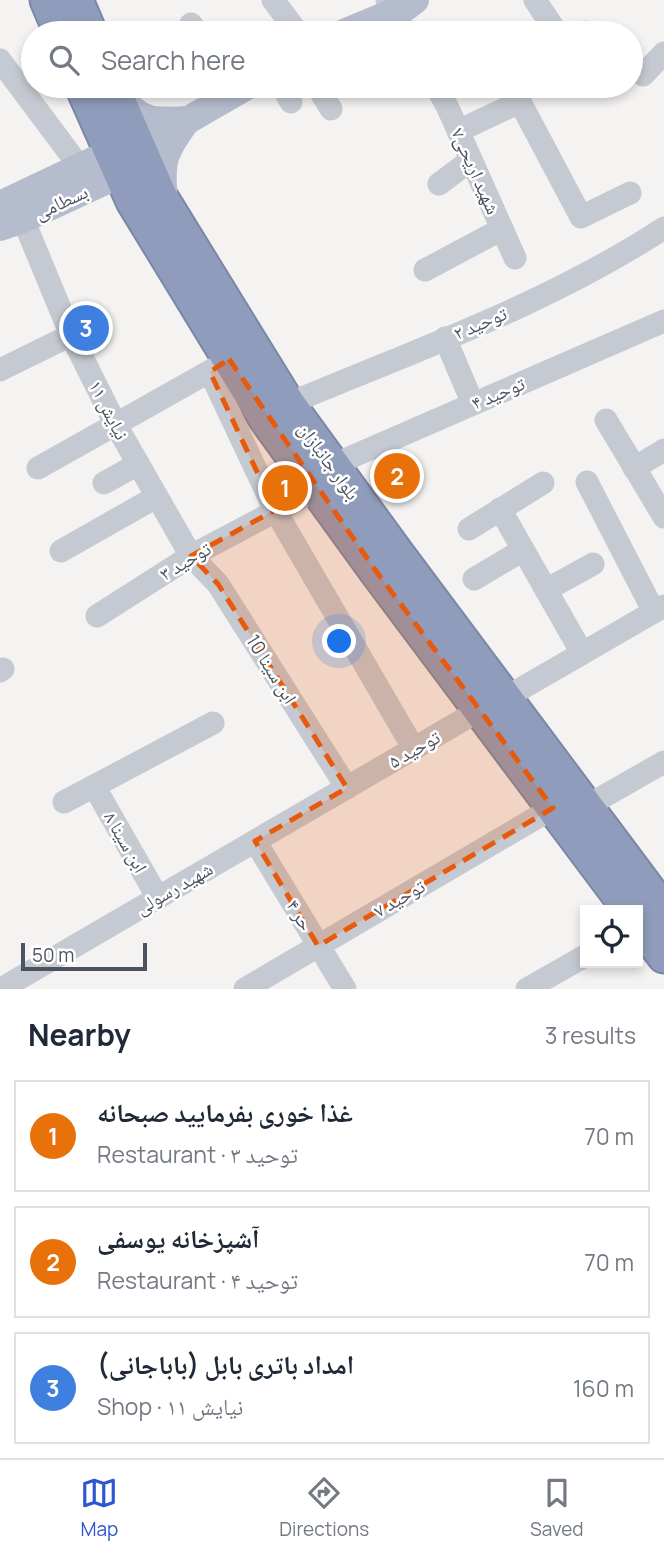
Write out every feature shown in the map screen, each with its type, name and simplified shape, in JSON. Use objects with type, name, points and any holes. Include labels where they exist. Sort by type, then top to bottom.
[{"type":"highway","points":[[47,0],[56,21]]},
{"type":"highway","points":[[76,0],[85,21]]},
{"type":"highway","name":"بلوار جانبازان","points":[[101,98],[123,159],[154,212],[288,404],[325,477]]},
{"type":"highway","name":"بلوار جانبازان","points":[[154,212],[219,366],[266,419],[325,477],[492,704],[554,808],[632,905]]},
{"type":"highway","name":"بلوار جانبازان","points":[[492,704],[587,806],[636,905]]},
{"type":"highway","name":"بلوار جانبازان","points":[[643,920],[664,956]]},
{"type":"main road","points":[[375,21],[401,11]]},
{"type":"main road","points":[[99,98],[89,139],[75,173],[101,196],[154,212],[164,157],[187,120]]},
{"type":"main road","points":[[107,98],[147,120],[187,120]]},
{"type":"main road","name":"بسطامی","points":[[8,217],[75,173],[123,159],[223,98]]},
{"type":"street","points":[[273,0],[289,21]]},
{"type":"street","points":[[535,0],[549,21]]},
{"type":"street","points":[[643,75],[664,53]]},
{"type":"street","points":[[0,60],[21,92]]},
{"type":"street","points":[[25,98],[75,173]]},
{"type":"street","points":[[324,98],[331,109]]},
{"type":"street","name":"شهید اریحی۷","points":[[442,98],[515,258]]},
{"type":"street","points":[[458,131],[520,102],[581,217],[630,193]]},
{"type":"street","points":[[439,184],[471,160]]},
{"type":"street","name":"نیایش ۱۱","points":[[8,217],[116,425],[191,556]]},
{"type":"street","name":"توحید ۲","points":[[288,404],[528,303],[617,258],[664,228]]},
{"type":"street","points":[[425,270],[502,229]]},
{"type":"street","name":"توحید ۴","points":[[325,477],[473,404],[664,321]]},
{"type":"street","points":[[0,370],[71,335]]},
{"type":"street","points":[[445,338],[473,404]]},
{"type":"street","points":[[38,468],[219,366],[275,510],[414,749]]},
{"type":"street","points":[[606,420],[664,517]]},
{"type":"street","points":[[634,468],[664,450]]},
{"type":"street","points":[[104,483],[138,464]]},
{"type":"street","name":"توحید ۳","points":[[97,616],[191,556],[275,510],[325,477]]},
{"type":"street","points":[[587,482],[659,609]]},
{"type":"street","points":[[468,529],[543,483]]},
{"type":"street","points":[[61,551],[156,497]]},
{"type":"street","points":[[500,509],[582,653]]},
{"type":"street","points":[[474,579],[523,550]]},
{"type":"street","name":"ابن سینا 10","points":[[191,556],[218,584],[347,788]]},
{"type":"street","points":[[546,590],[593,564]]},
{"type":"street","name":"توحید ۵","points":[[347,788],[659,609]]},
{"type":"street","points":[[64,802],[213,723]]},
{"type":"street","points":[[587,806],[664,762]]},
{"type":"street","name":"ابن سینا ۸","points":[[94,786],[158,898]]},
{"type":"street","name":"شهید رسولی","points":[[1,989],[347,788]]},
{"type":"street","name":"توحید ۷","points":[[245,989],[554,808]]},
{"type":"street","name":"حر ۴","points":[[255,841],[345,989]]},
{"type":"street","points":[[527,989],[580,959]]},
{"type":"highlighted area","points":[[229,359],[376,571],[553,808],[318,946],[255,841],[347,788],[218,584],[191,556],[275,510],[210,372]]},
{"type":"place","name":"امداد باتری بابل (باباجانی)","points":[[86,328]]},
{"type":"place","name":"آشپزخانه یوسفی","points":[[397,476]]},
{"type":"place","name":"غذا خوری بفرمایید صبحانه","points":[[285,488]]}]
